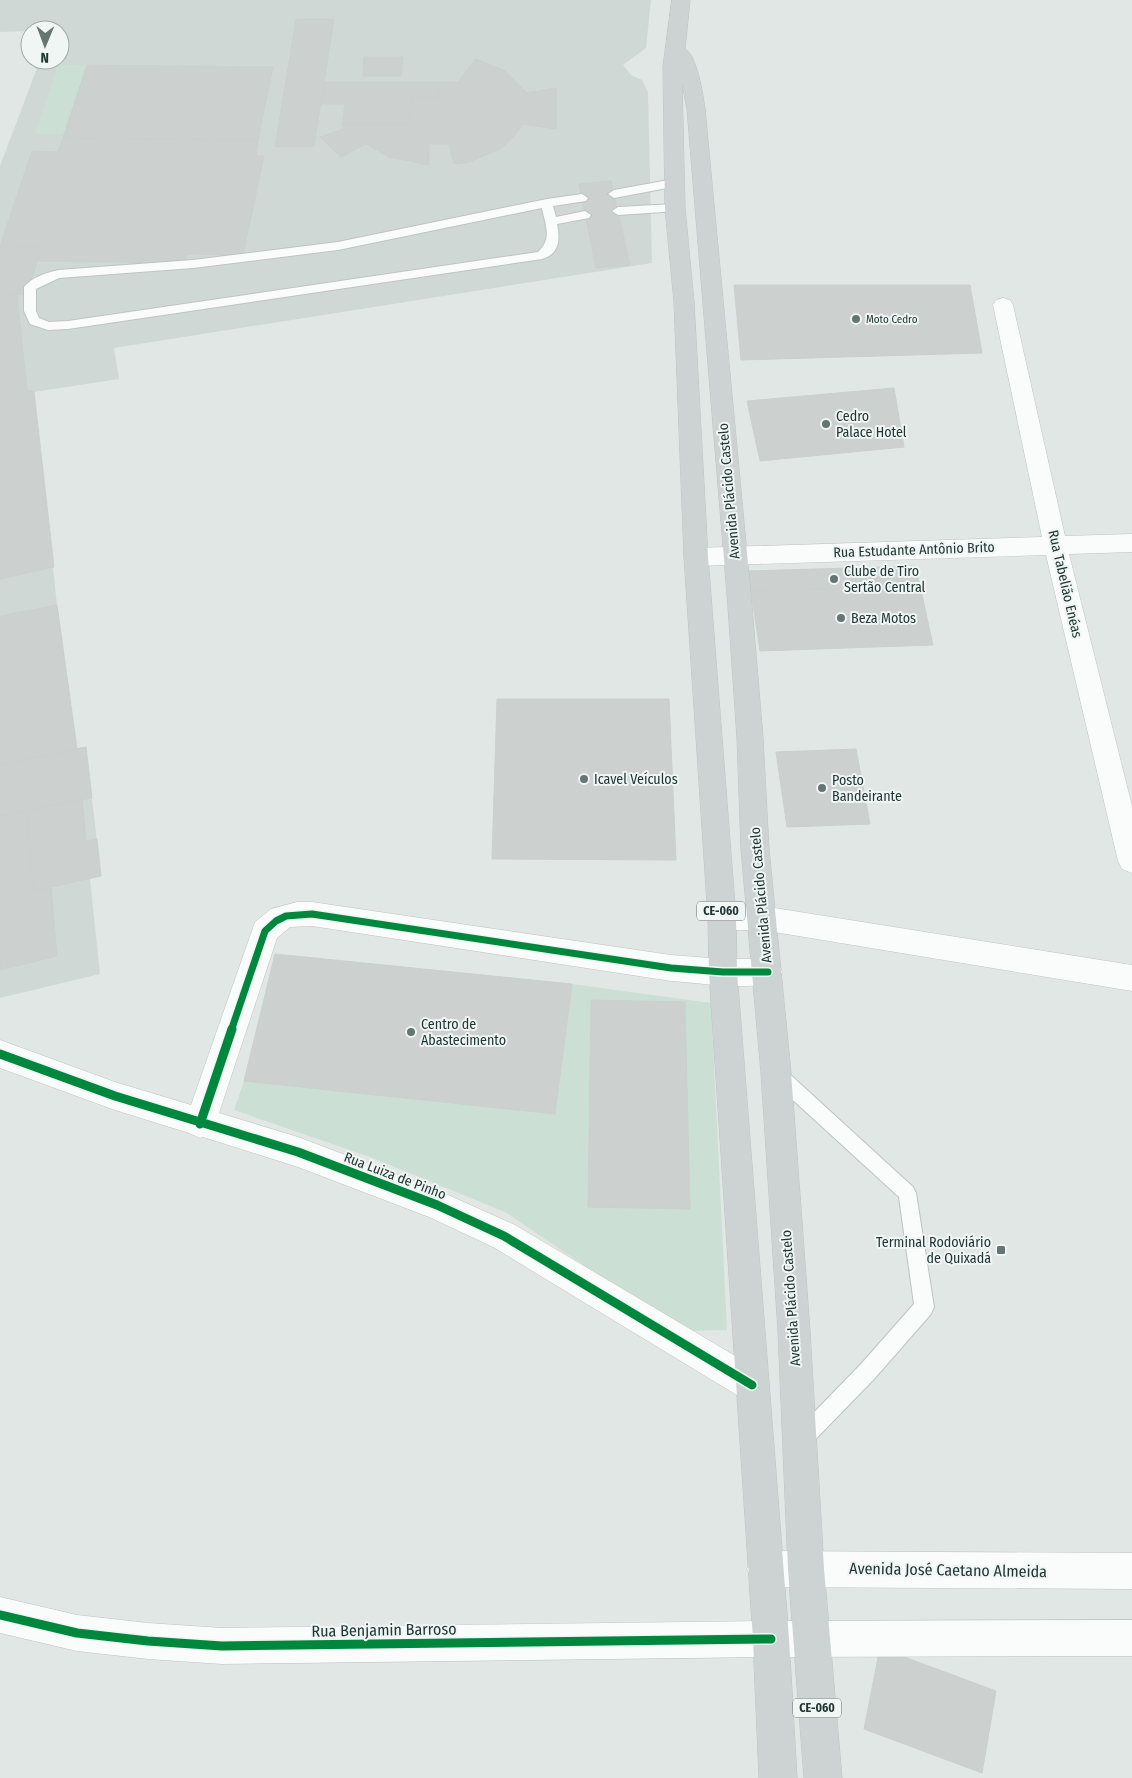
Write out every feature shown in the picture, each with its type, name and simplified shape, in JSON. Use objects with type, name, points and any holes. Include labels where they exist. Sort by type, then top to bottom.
[{"type":"main road","name":"Avenida Plácido Castelo","points":[[681,0],[678,44],[672,67],[674,195],[684,302],[699,608],[710,739],[722,918],[723,972],[771,1639],[778,1778]]},
{"type":"main road","name":"Avenida Plácido Castelo","points":[[678,44],[687,66],[694,96],[740,607],[750,738],[755,849],[776,1073],[793,1321],[806,1569],[823,1778]]},
{"type":"main road","points":[[674,195],[703,208]]},
{"type":"main road","points":[[684,302],[713,302]]},
{"type":"main road","points":[[686,366],[718,368]]},
{"type":"main road","points":[[690,453],[725,453]]},
{"type":"main road","points":[[699,608],[740,607]]},
{"type":"main road","points":[[710,739],[750,738]]},
{"type":"main road","points":[[716,850],[755,849]]},
{"type":"street","name":"Rua Tabelião Enéas","points":[[1003,305],[1055,544],[1132,861]]},
{"type":"street","name":"Rua Estudante Antônio Brito","points":[[696,557],[735,558],[1055,544],[1132,543]]},
{"type":"street","points":[[200,1124],[264,931],[276,919],[291,914],[312,914],[672,968],[723,972],[768,972]]},
{"type":"street","points":[[722,918],[762,918],[1132,978]]},
{"type":"street","name":"Rua Luiza de Pinho","points":[[0,1054],[115,1096],[200,1124],[298,1152],[437,1205],[504,1236],[752,1385]]},
{"type":"street","name":"Avenida José Caetano Almeida","points":[[765,1569],[1132,1571]]},
{"type":"street","name":"Rua Benjamin Barroso","points":[[0,1615],[77,1632],[148,1641],[222,1646],[771,1639]]},
{"type":"street","points":[[771,1639],[1132,1638]]},
{"type":"lane","points":[[614,194],[674,195]]},
{"type":"lane","points":[[618,211],[674,195]]},
{"type":"lane","points":[[547,202],[554,239],[552,246],[542,255],[68,325],[48,326],[34,321],[30,311],[30,287],[43,279],[58,274],[193,264],[338,246],[547,202],[582,198]]},
{"type":"lane","points":[[550,222],[585,215]]},
{"type":"lane","points":[[776,1073],[907,1193],[924,1307],[868,1371],[799,1442]]},
{"type":"shaded area","points":[[0,0],[651,0],[646,48],[623,65],[631,75],[642,80],[648,92],[652,263],[114,348],[119,379],[34,392],[57,605],[77,748],[86,747],[101,876],[90,879],[100,974],[0,998],[0,166],[36,70],[70,70],[70,20],[20,20],[20,31],[0,32]]},
{"type":"green space","points":[[70,65],[87,65],[64,134],[35,134],[56,70],[70,70]]},
{"type":"green space","points":[[572,984],[711,1003],[727,1330],[681,1331],[505,1212],[370,1157],[234,1110],[244,1081],[555,1114]]},
{"type":"building","points":[[296,19],[334,19],[314,146],[275,147]]},
{"type":"building","points":[[364,57],[403,57],[401,76],[363,76]]},
{"type":"building","points":[[476,59],[505,71],[527,93],[556,88],[556,129],[522,124],[516,134],[502,148],[469,162],[454,164],[449,144],[429,144],[429,165],[389,157],[366,144],[341,157],[320,137],[344,129],[342,124],[409,124],[411,98],[438,98],[439,82],[458,82]]},
{"type":"building","points":[[87,65],[273,67],[258,140],[63,138]]},
{"type":"building","points":[[325,82],[439,82],[438,98],[411,98],[409,124],[342,124],[345,104],[321,104]]},
{"type":"building","points":[[63,138],[258,140],[256,156],[264,156],[243,255],[187,254],[185,263],[38,261],[42,247],[0,246],[32,151],[58,152]]},
{"type":"building","points":[[611,181],[630,265],[596,268],[579,184]]},
{"type":"building","points":[[0,246],[42,247],[26,295],[0,294]]},
{"type":"building","name":"Moto Cedro","points":[[734,285],[970,285],[982,353],[741,360]]},
{"type":"building","points":[[0,294],[17,295],[27,390],[34,392],[54,567],[0,579]]},
{"type":"building","name":"Cedro Palace Hotel","points":[[894,388],[904,447],[760,461],[747,401]]},
{"type":"building","name":"Clube de Tiro Sertão Central","points":[[915,566],[920,586],[751,591],[748,571]]},
{"type":"building","name":"Beza Motos","points":[[920,586],[933,645],[760,651],[751,591]]},
{"type":"building","points":[[57,605],[77,749],[0,765],[0,616]]},
{"type":"building","name":"Icavel Veículos","points":[[497,699],[669,699],[676,860],[492,859]]},
{"type":"building","points":[[86,747],[92,798],[0,816],[0,765]]},
{"type":"building","name":"Posto Bandeirante","points":[[856,749],[870,824],[787,827],[776,752]]},
{"type":"building","points":[[82,799],[86,841],[97,839],[101,876],[33,891],[27,811]]},
{"type":"building","points":[[27,811],[33,891],[51,887],[57,956],[0,970],[0,816]]},
{"type":"building","name":"Centro de Abastecimento","points":[[275,954],[572,984],[555,1114],[244,1081]]},
{"type":"building","points":[[591,1000],[685,1002],[690,1209],[588,1207]]},
{"type":"building","points":[[880,1648],[996,1691],[982,1773],[864,1729]]},
{"type":"cycle path","points":[[200,1124],[265,931],[276,921],[291,914],[312,914],[671,968],[723,972],[768,972]]},
{"type":"cycle path","points":[[0,1054],[115,1096],[298,1152],[437,1205],[504,1236],[752,1385]]},
{"type":"cycle path","points":[[0,1615],[77,1633],[148,1641],[222,1646],[771,1639]]},
{"type":"place","name":"Moto Cedro","points":[[856,319]]},
{"type":"place","name":"Cedro Palace Hotel","points":[[826,424]]},
{"type":"place","name":"Clube de Tiro Sertão Central","points":[[834,579]]},
{"type":"place","name":"Beza Motos","points":[[841,618]]},
{"type":"place","name":"Icavel Veículos","points":[[584,779]]},
{"type":"place","name":"Posto Bandeirante","points":[[822,788]]},
{"type":"place","name":"Centro de Abastecimento","points":[[411,1032]]},
{"type":"place","name":"Terminal Rodoviário de Quixadá","points":[[1001,1250]]}]
